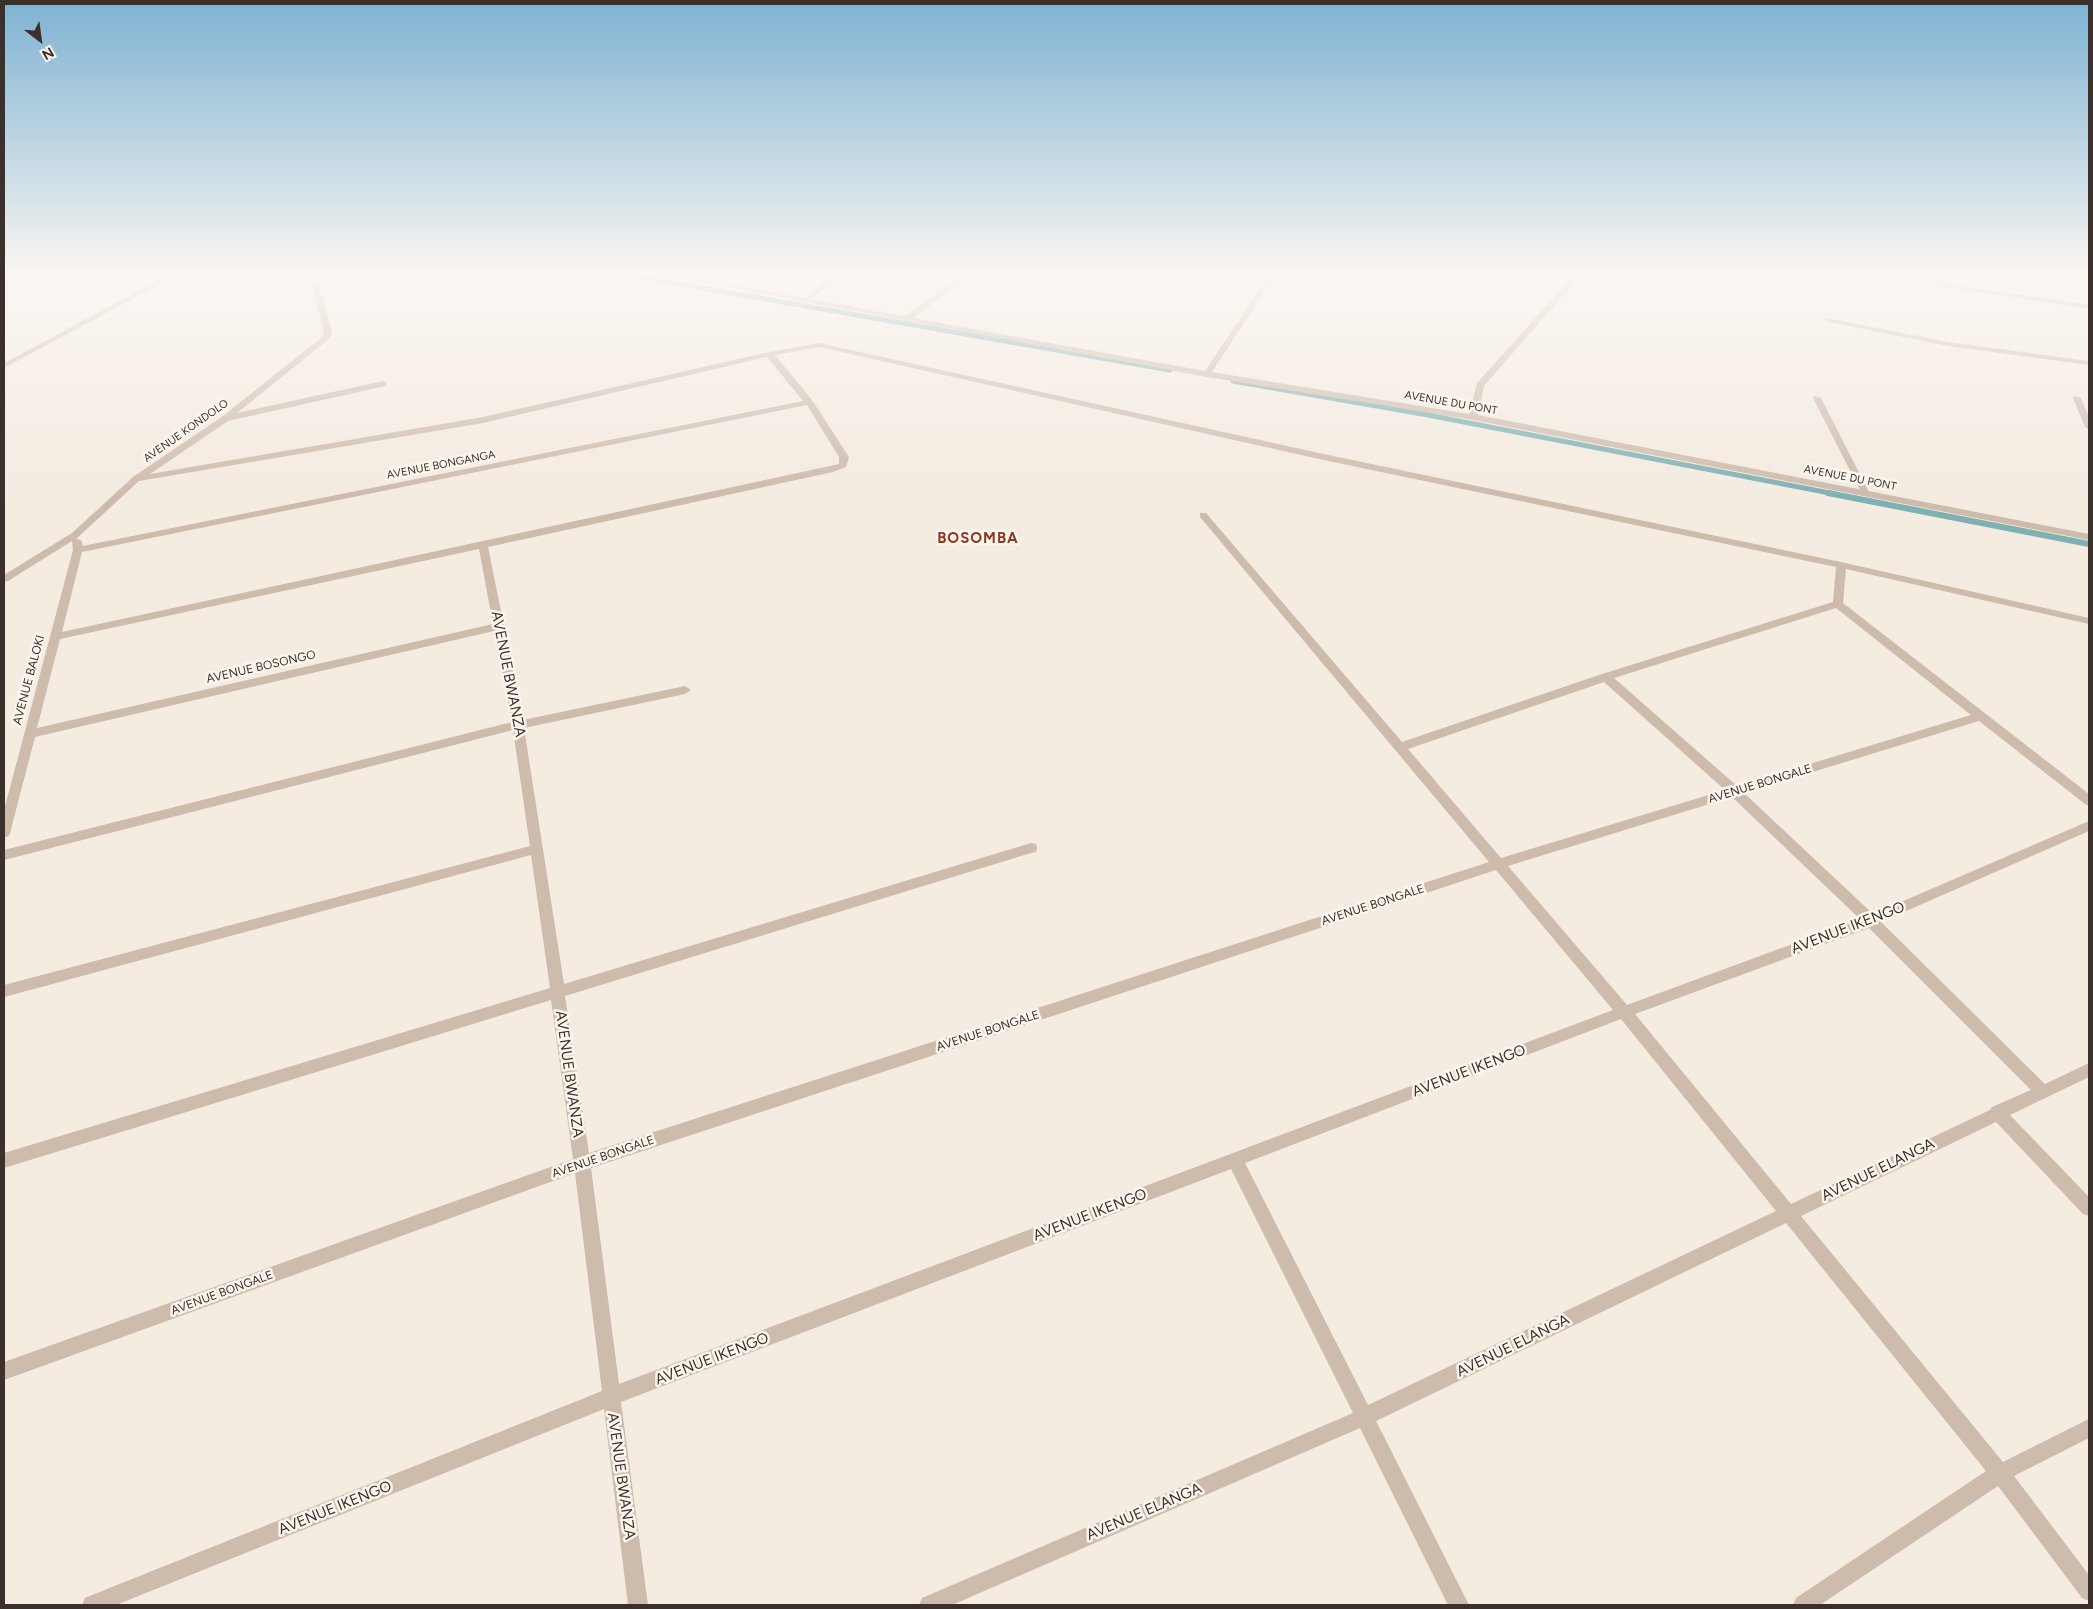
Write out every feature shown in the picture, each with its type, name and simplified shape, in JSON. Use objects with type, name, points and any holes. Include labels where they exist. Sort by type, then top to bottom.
[{"type":"street","points":[[4,366],[35,349]]},
{"type":"street","name":"AVENUE KONDOLO","points":[[4,579],[76,535],[136,480],[226,418],[312,349]]},
{"type":"street","points":[[136,480],[484,420],[796,349]]},
{"type":"street","points":[[837,349],[1319,456],[1841,565],[2089,621]]},
{"type":"street","name":"AVENUE DU PONT","points":[[1074,349],[1207,374],[1473,418],[1865,492],[2089,537]]},
{"type":"street","points":[[1207,374],[1223,349]]},
{"type":"street","points":[[1473,418],[1480,385],[1512,349]]},
{"type":"street","points":[[1986,349],[2089,363]]},
{"type":"street","points":[[55,637],[833,470],[843,465],[844,457],[809,402],[768,354]]},
{"type":"street","points":[[226,418],[383,384]]},
{"type":"street","points":[[2077,398],[2089,427]]},
{"type":"street","name":"AVENUE BONGANGA","points":[[78,550],[809,402]]},
{"type":"street","points":[[1203,515],[1624,1012],[2000,1473],[2089,1591]]},
{"type":"street","name":"AVENUE BALOKI","points":[[4,833],[78,550],[76,535]]},
{"type":"street","name":"AVENUE BWANZA","points":[[483,546],[518,725],[537,849],[582,1163],[610,1397],[638,1605]]},
{"type":"street","points":[[1838,604],[1841,565]]},
{"type":"street","points":[[1401,747],[1606,677],[1838,604]]},
{"type":"street","points":[[1838,604],[2089,801]]},
{"type":"street","name":"AVENUE BOSONGO","points":[[30,734],[499,626]]},
{"type":"street","points":[[1606,677],[1735,792],[1871,921],[2043,1092]]},
{"type":"street","points":[[4,855],[518,725],[685,690]]},
{"type":"street","name":"AVENUE BONGALE","points":[[4,1371],[582,1163],[1499,864],[1981,716]]},
{"type":"street","name":"AVENUE IKENGO","points":[[92,1605],[610,1397],[1624,1012],[1871,921],[2089,826]]},
{"type":"street","points":[[4,1161],[1031,848]]},
{"type":"street","points":[[4,991],[537,849]]},
{"type":"street","name":"AVENUE ELANGA","points":[[929,1605],[1364,1417],[2089,1070]]},
{"type":"street","points":[[1998,1112],[2089,1208]]},
{"type":"street","points":[[1235,1160],[1459,1605]]},
{"type":"street","points":[[1803,1605],[2000,1473],[2089,1428]]},
{"type":"lane","points":[[1817,398],[1865,492]]},
{"type":"waterway","points":[[1051,349],[1170,370]]},
{"type":"waterway","points":[[1233,381],[1428,415],[1835,494]]},
{"type":"waterway","points":[[1828,493],[2089,544]]},
{"type":"district","name":"BOSOMBA","points":[[978,539]]}]
